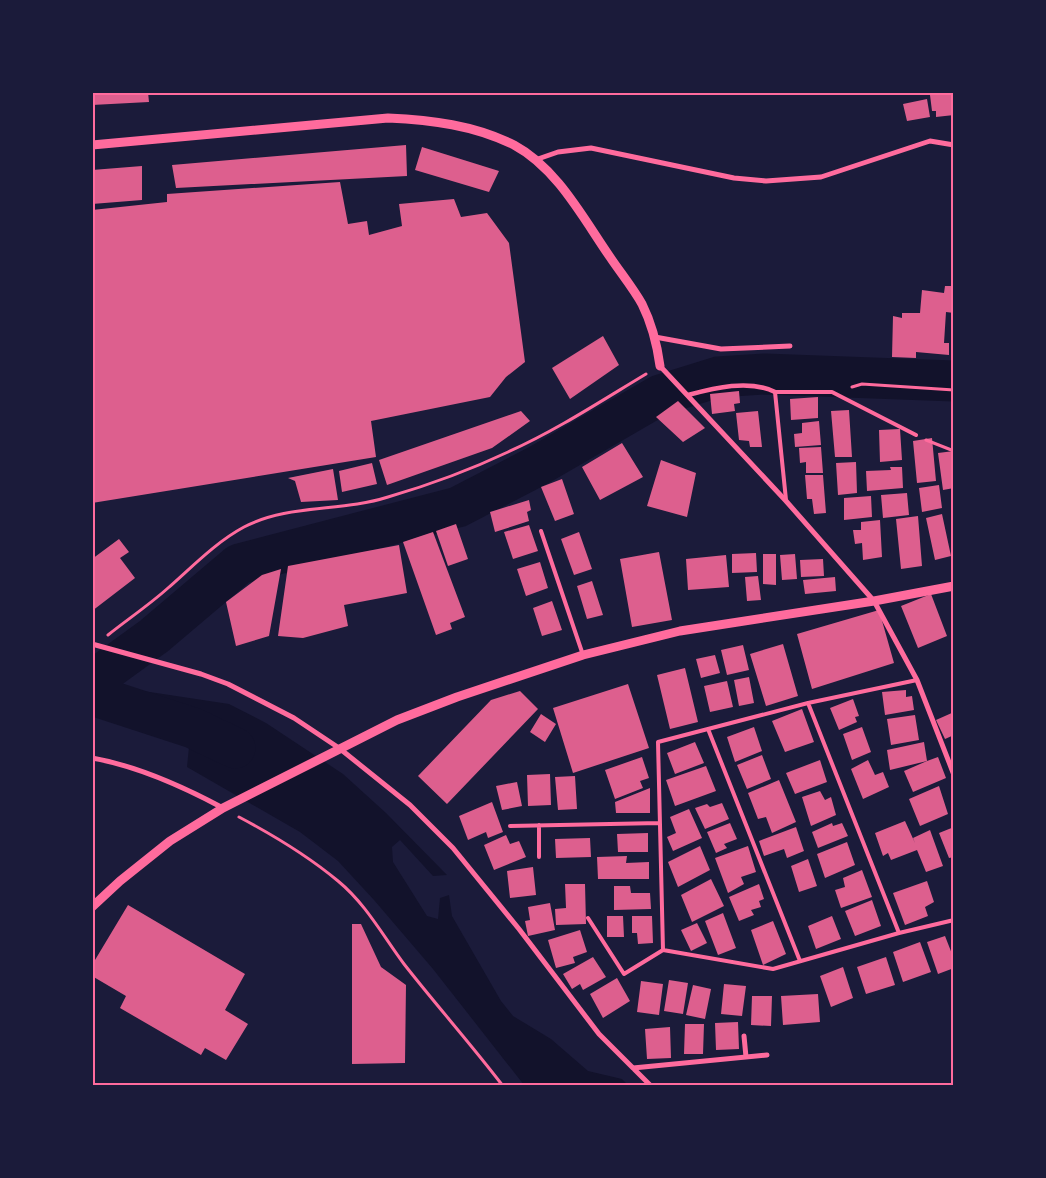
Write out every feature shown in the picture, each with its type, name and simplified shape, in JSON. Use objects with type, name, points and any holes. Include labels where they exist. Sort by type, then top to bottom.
[{"type":"street","points":[[92,145],[388,118],[422,119],[452,124],[490,135],[515,146],[535,160],[560,185],[642,304],[656,337],[660,366],[786,501],[874,600],[917,680],[954,775]]},
{"type":"street","points":[[535,160],[558,152],[591,148],[734,178],[766,181],[821,177],[930,140],[954,145]]},
{"type":"street","points":[[656,337],[721,349],[790,346]]},
{"type":"street","points":[[688,395],[718,387],[766,387],[775,392]]},
{"type":"street","points":[[92,908],[120,881],[164,846],[227,806],[397,720],[456,698],[583,656],[680,631],[954,586]]},
{"type":"street","points":[[94,644],[201,674],[253,696],[294,718],[410,805],[452,848],[519,929],[599,1034],[651,1086]]},
{"type":"street","points":[[92,758],[144,772],[227,806]]},
{"type":"street","points":[[744,1036],[746,1057]]},
{"type":"street","points":[[633,1068],[767,1055]]},
{"type":"lane","points":[[786,501],[775,392],[832,392],[916,435]]},
{"type":"lane","points":[[541,531],[583,656]]},
{"type":"lane","points":[[663,950],[658,742],[808,703],[917,680]]},
{"type":"lane","points":[[808,703],[899,933]]},
{"type":"lane","points":[[708,729],[800,961]]},
{"type":"lane","points":[[510,826],[660,823]]},
{"type":"lane","points":[[539,825],[539,856]]},
{"type":"lane","points":[[588,918],[624,974],[663,950],[773,969],[899,933],[954,920]]},
{"type":"path","points":[[94,644],[158,597],[216,546],[244,527],[271,515],[337,508],[370,501],[440,480],[508,452],[572,419],[660,366]]},
{"type":"path","points":[[832,392],[862,384],[954,390]]},
{"type":"path","points":[[916,435],[941,448],[954,451]]},
{"type":"path","points":[[227,806],[339,882],[377,923],[404,964],[466,1037],[503,1086]]},
{"type":"shaded area","points":[[92,680],[130,689],[229,704],[266,723],[343,774],[386,813],[447,875],[433,876],[400,840],[392,847],[393,862],[427,916],[438,919],[440,898],[449,895],[452,916],[501,1001],[513,1016],[551,1039],[588,1071],[622,1079],[628,1085],[524,1085],[433,969],[338,861],[300,832],[187,767],[189,747],[181,717],[93,703]]},
{"type":"building","points":[[92,92],[148,92],[149,102],[92,105]]},
{"type":"building","points":[[954,92],[954,115],[936,117],[936,111],[932,111],[930,95]]},
{"type":"building","points":[[927,99],[930,117],[907,121],[903,104]]},
{"type":"building","points":[[406,145],[407,176],[176,188],[172,165]]},
{"type":"building","points":[[422,147],[499,171],[489,192],[415,170]]},
{"type":"building","points":[[142,166],[142,200],[92,204],[92,170]]},
{"type":"building","points":[[340,182],[348,224],[367,221],[369,235],[402,226],[399,204],[454,199],[461,217],[487,213],[509,243],[525,362],[506,377],[490,397],[371,421],[376,457],[92,503],[92,210],[167,202],[167,194]]},
{"type":"building","points":[[945,286],[954,286],[954,313],[946,312],[944,343],[949,343],[949,355],[916,352],[916,358],[892,357],[893,316],[902,318],[902,313],[920,313],[922,290],[944,293]]},
{"type":"building","points":[[603,336],[619,365],[570,399],[552,368]]},
{"type":"building","points":[[739,391],[740,403],[734,404],[735,411],[712,414],[710,394]]},
{"type":"building","points":[[818,397],[818,418],[791,420],[790,399]]},
{"type":"building","points":[[678,401],[705,428],[683,442],[656,417]]},
{"type":"building","points":[[849,410],[852,457],[835,457],[831,411]]},
{"type":"building","points":[[521,411],[530,421],[492,448],[387,485],[379,460]]},
{"type":"building","points":[[758,411],[762,447],[750,447],[749,441],[739,440],[736,413]]},
{"type":"building","points":[[819,421],[821,445],[795,447],[794,434],[802,433],[802,423]]},
{"type":"building","points":[[900,429],[902,460],[880,462],[879,430]]},
{"type":"building","points":[[932,438],[936,481],[917,483],[913,441]]},
{"type":"building","points":[[622,443],[643,477],[600,500],[582,467]]},
{"type":"building","points":[[821,447],[823,473],[806,473],[806,462],[800,463],[799,448]]},
{"type":"building","points":[[954,451],[954,488],[943,490],[938,453]]},
{"type":"building","points":[[661,460],[696,473],[687,517],[647,506]]},
{"type":"building","points":[[856,462],[857,493],[838,495],[836,463]]},
{"type":"building","points":[[372,463],[377,484],[342,492],[339,471]]},
{"type":"building","points":[[890,467],[902,467],[903,488],[867,491],[866,471],[891,470]]},
{"type":"building","points":[[333,469],[338,500],[301,502],[295,481],[288,478]]},
{"type":"building","points":[[805,475],[823,475],[826,513],[814,514],[812,499],[807,499]]},
{"type":"building","points":[[562,479],[574,514],[555,521],[541,487]]},
{"type":"building","points":[[939,485],[942,508],[922,512],[919,488]]},
{"type":"building","points":[[907,493],[909,515],[883,518],[881,495]]},
{"type":"building","points":[[871,496],[872,517],[844,520],[844,498]]},
{"type":"building","points":[[529,500],[531,510],[527,512],[529,521],[495,532],[490,512]]},
{"type":"building","points":[[942,514],[951,556],[935,560],[926,518]]},
{"type":"building","points":[[918,516],[922,566],[901,569],[896,519]]},
{"type":"building","points":[[880,520],[882,557],[863,560],[862,543],[855,544],[853,530],[861,530],[861,522]]},
{"type":"building","points":[[456,524],[468,559],[448,566],[436,531]]},
{"type":"building","points":[[529,525],[538,551],[513,559],[504,532]]},
{"type":"building","points":[[433,532],[465,617],[450,623],[452,629],[436,635],[403,542]]},
{"type":"building","points":[[579,532],[592,569],[574,575],[561,539]]},
{"type":"building","points":[[119,539],[129,552],[120,558],[135,578],[92,611],[92,559]]},
{"type":"building","points":[[399,545],[407,593],[344,605],[348,626],[303,638],[278,636],[288,566]]},
{"type":"building","points":[[659,552],[672,620],[632,627],[620,559]]},
{"type":"building","points":[[756,553],[757,572],[732,573],[732,554]]},
{"type":"building","points":[[763,554],[776,554],[776,585],[763,584]]},
{"type":"building","points":[[795,554],[797,579],[782,580],[780,555]]},
{"type":"building","points":[[726,555],[729,587],[688,590],[686,559]]},
{"type":"building","points":[[823,559],[824,576],[801,577],[800,560]]},
{"type":"building","points":[[540,562],[548,588],[526,596],[517,569]]},
{"type":"building","points":[[281,569],[269,636],[236,646],[226,602],[262,575]]},
{"type":"building","points":[[758,576],[761,600],[747,601],[745,577]]},
{"type":"building","points":[[835,577],[836,591],[805,594],[803,580]]},
{"type":"building","points":[[592,581],[603,615],[587,619],[577,586]]},
{"type":"building","points":[[931,594],[947,636],[918,648],[901,606]]},
{"type":"building","points":[[552,601],[562,630],[542,636],[533,608]]},
{"type":"building","points":[[879,610],[894,663],[812,689],[797,634]]},
{"type":"building","points":[[783,644],[798,696],[766,706],[750,654]]},
{"type":"building","points":[[743,645],[749,670],[727,675],[721,650]]},
{"type":"building","points":[[715,655],[720,673],[701,678],[696,659]]},
{"type":"building","points":[[685,668],[698,722],[670,729],[657,675]]},
{"type":"building","points":[[749,677],[754,703],[739,706],[734,680]]},
{"type":"building","points":[[727,681],[733,707],[710,712],[704,686]]},
{"type":"building","points":[[628,684],[649,748],[573,773],[553,708]]},
{"type":"building","points":[[906,690],[906,697],[912,696],[914,710],[885,715],[882,692]]},
{"type":"building","points":[[520,691],[538,709],[447,804],[418,776],[491,700]]},
{"type":"building","points":[[853,699],[859,716],[855,717],[857,722],[839,730],[830,708]]},
{"type":"building","points":[[802,709],[814,742],[785,752],[772,721]]},
{"type":"building","points":[[954,712],[954,735],[945,739],[936,720]]},
{"type":"building","points":[[541,714],[556,724],[545,742],[530,732]]},
{"type":"building","points":[[915,715],[919,740],[891,745],[887,719]]},
{"type":"building","points":[[754,727],[762,751],[735,762],[727,737]]},
{"type":"building","points":[[862,727],[871,752],[852,760],[843,734]]},
{"type":"building","points":[[695,742],[704,763],[675,774],[667,753]]},
{"type":"building","points":[[924,742],[927,761],[890,770],[887,750]]},
{"type":"building","points":[[762,755],[771,779],[747,789],[737,765]]},
{"type":"building","points":[[642,757],[649,778],[640,781],[643,788],[615,799],[605,770]]},
{"type":"building","points":[[938,757],[946,778],[913,792],[904,771]]},
{"type":"building","points":[[820,760],[827,782],[795,794],[786,773]]},
{"type":"building","points":[[868,760],[875,775],[883,772],[889,787],[863,799],[851,769]]},
{"type":"building","points":[[706,766],[716,791],[675,806],[666,780]]},
{"type":"building","points":[[550,774],[551,805],[528,806],[527,775]]},
{"type":"building","points":[[575,776],[577,809],[558,810],[555,777]]},
{"type":"building","points":[[779,780],[796,822],[772,833],[766,817],[758,819],[748,793]]},
{"type":"building","points":[[517,782],[522,806],[502,810],[496,786]]},
{"type":"building","points":[[939,786],[948,814],[920,826],[909,799]]},
{"type":"building","points":[[650,788],[650,813],[616,813],[615,802]]},
{"type":"building","points":[[820,791],[825,800],[831,797],[836,815],[811,826],[802,797]]},
{"type":"building","points":[[492,802],[503,832],[488,838],[486,832],[468,840],[459,816]]},
{"type":"building","points":[[722,803],[729,819],[705,829],[695,808],[707,804],[710,807]]},
{"type":"building","points":[[689,809],[702,838],[673,851],[667,837],[676,833],[670,817]]},
{"type":"building","points":[[905,821],[915,843],[913,838],[930,830],[943,866],[926,872],[917,850],[891,860],[888,853],[883,856],[875,833]]},
{"type":"building","points":[[730,823],[737,839],[724,844],[727,848],[716,853],[707,832]]},
{"type":"building","points":[[832,823],[833,826],[842,823],[848,836],[818,848],[812,832]]},
{"type":"building","points":[[796,827],[804,851],[787,858],[784,849],[764,856],[759,841]]},
{"type":"building","points":[[954,827],[954,857],[949,858],[939,833]]},
{"type":"building","points":[[648,833],[648,852],[618,852],[617,834]]},
{"type":"building","points":[[506,835],[510,844],[519,841],[526,857],[494,870],[484,845]]},
{"type":"building","points":[[590,838],[591,857],[556,858],[555,839]]},
{"type":"building","points":[[847,842],[855,865],[825,878],[817,854]]},
{"type":"building","points":[[700,846],[710,870],[678,887],[668,862]]},
{"type":"building","points":[[748,846],[756,872],[741,877],[744,884],[728,893],[715,858]]},
{"type":"building","points":[[627,856],[626,863],[649,862],[649,879],[598,879],[597,857]]},
{"type":"building","points":[[808,859],[817,886],[799,892],[791,866]]},
{"type":"building","points":[[533,867],[536,895],[510,898],[507,871]]},
{"type":"building","points":[[862,870],[872,897],[841,908],[835,890],[845,887],[843,878]]},
{"type":"building","points":[[711,879],[724,906],[692,922],[681,895]]},
{"type":"building","points":[[927,881],[934,902],[925,907],[928,916],[905,925],[893,893]]},
{"type":"building","points":[[565,884],[585,884],[586,924],[556,925],[555,909],[566,908]]},
{"type":"building","points":[[759,884],[764,899],[759,901],[761,907],[751,910],[754,915],[739,921],[729,897]]},
{"type":"building","points":[[614,886],[630,886],[631,893],[650,893],[651,909],[614,910]]},
{"type":"building","points":[[872,900],[881,926],[855,936],[845,911]]},
{"type":"building","points":[[550,903],[555,930],[528,936],[525,921],[530,920],[528,907]]},
{"type":"building","points":[[128,905],[245,974],[225,1010],[248,1024],[226,1060],[205,1048],[201,1055],[120,1008],[126,996],[92,976],[92,965]]},
{"type":"building","points":[[723,913],[736,948],[718,955],[705,921]]},
{"type":"building","points":[[607,916],[623,916],[624,937],[607,937]]},
{"type":"building","points":[[632,916],[652,916],[653,943],[638,944],[637,933],[632,933]]},
{"type":"building","points":[[832,916],[841,939],[816,949],[808,926]]},
{"type":"building","points":[[773,921],[786,954],[763,965],[751,930]]},
{"type":"building","points":[[697,923],[707,943],[691,951],[681,930]]},
{"type":"building","points":[[352,924],[361,924],[381,967],[406,985],[405,1063],[352,1064]]},
{"type":"building","points":[[580,930],[587,952],[573,957],[575,963],[556,968],[548,940]]},
{"type":"building","points":[[945,936],[954,959],[954,968],[938,974],[927,942]]},
{"type":"building","points":[[920,942],[931,972],[903,982],[893,952]]},
{"type":"building","points":[[593,957],[606,977],[583,990],[580,984],[572,989],[563,974]]},
{"type":"building","points":[[886,957],[895,985],[866,994],[857,967]]},
{"type":"building","points":[[843,967],[853,998],[831,1007],[820,976]]},
{"type":"building","points":[[617,978],[630,1001],[603,1018],[590,994]]},
{"type":"building","points":[[669,980],[688,983],[683,1014],[664,1011]]},
{"type":"building","points":[[641,981],[663,984],[659,1015],[637,1012]]},
{"type":"building","points":[[724,984],[746,986],[742,1016],[721,1014]]},
{"type":"building","points":[[693,985],[711,989],[705,1019],[686,1015]]},
{"type":"building","points":[[818,994],[820,1022],[783,1025],[781,996]]},
{"type":"building","points":[[752,996],[772,996],[771,1026],[751,1025]]},
{"type":"building","points":[[738,1022],[739,1049],[716,1050],[715,1023]]},
{"type":"building","points":[[685,1024],[704,1024],[703,1054],[684,1054]]},
{"type":"building","points":[[670,1027],[671,1058],[647,1059],[645,1029]]},
{"type":"waterway","points":[[92,681],[154,636],[239,564],[458,507],[539,465],[660,395],[718,377],[765,374],[954,381]]},
{"type":"waterway","points":[[92,695],[193,728],[235,748]]}]
